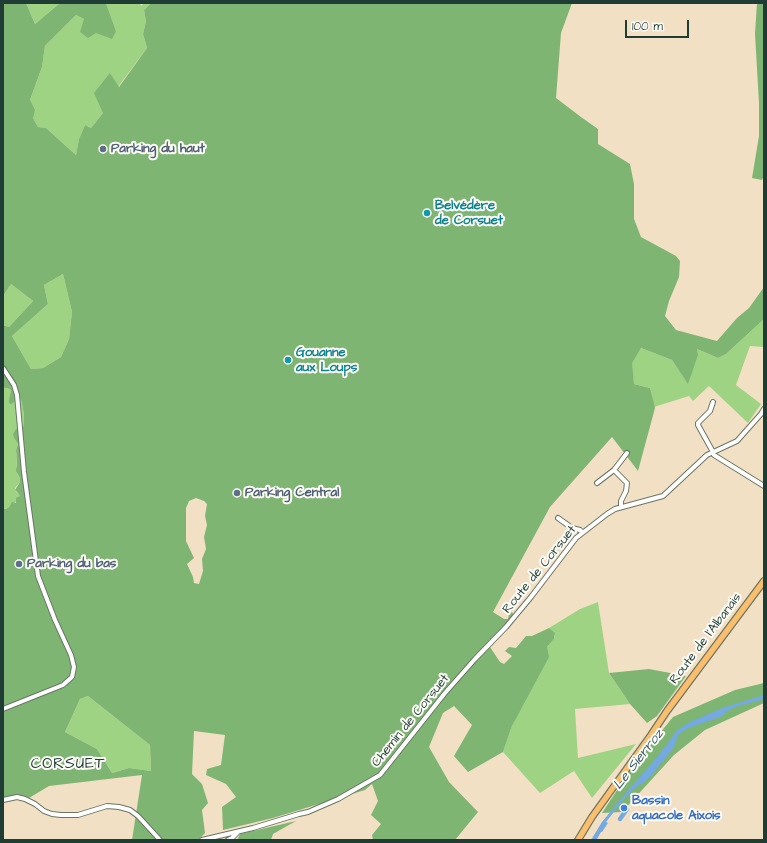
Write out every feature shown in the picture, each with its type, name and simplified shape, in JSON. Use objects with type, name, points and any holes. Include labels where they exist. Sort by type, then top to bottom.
[{"type":"main road","name":"Route de l'Albanais","points":[[667,711],[764,581]]},
{"type":"main road","points":[[574,840],[648,733],[667,711]]},
{"type":"main road","points":[[578,840],[592,817],[667,711]]},
{"type":"street","points":[[3,368],[14,385],[17,395],[24,472],[38,576],[71,656],[74,667],[72,677],[63,686],[3,709]]},
{"type":"street","points":[[713,402],[710,411],[698,423],[713,453],[764,486]]},
{"type":"street","name":"Route de Corsuet","points":[[506,627],[582,532],[615,509],[663,496],[707,455],[737,441],[764,409]]},
{"type":"street","points":[[597,483],[614,470],[627,453]]},
{"type":"street","points":[[614,470],[626,483],[626,491],[621,501],[621,507]]},
{"type":"street","points":[[558,518],[572,528],[582,532]]},
{"type":"street","name":"Chemin de Corsuet","points":[[202,840],[254,828],[308,812],[338,799],[380,775],[445,693],[506,627]]},
{"type":"street","points":[[3,800],[17,797],[35,804],[44,811],[61,815],[78,815],[107,806],[119,807],[130,810],[138,816],[160,840]]},
{"type":"street","points":[[228,840],[238,832]]},
{"type":"green space","points":[[3,3],[26,3],[35,24],[60,3],[106,3],[116,31],[112,39],[96,33],[88,38],[80,32],[84,19],[76,15],[45,46],[42,67],[30,100],[35,110],[33,118],[38,127],[46,128],[76,155],[79,139],[85,125],[91,128],[103,113],[94,93],[110,73],[119,87],[147,48],[143,34],[146,21],[144,10],[151,3],[572,3],[561,33],[556,98],[598,129],[598,144],[630,164],[634,184],[634,219],[641,237],[676,256],[680,261],[679,277],[669,301],[665,316],[676,330],[717,341],[737,318],[749,308],[764,287],[764,317],[763,320],[726,354],[718,358],[697,349],[698,355],[688,384],[672,360],[641,348],[632,363],[634,384],[650,388],[655,408],[638,471],[612,437],[550,507],[493,612],[504,619],[508,619],[509,614],[512,612],[514,616],[511,624],[496,639],[488,644],[500,662],[504,664],[512,656],[505,651],[509,647],[516,648],[526,636],[532,636],[549,628],[555,633],[554,639],[547,647],[549,657],[512,726],[503,752],[468,772],[454,756],[472,725],[454,706],[443,713],[429,747],[449,782],[478,812],[455,840],[373,840],[372,835],[381,824],[371,815],[378,801],[372,784],[365,790],[273,818],[223,830],[222,807],[236,797],[226,784],[206,775],[207,769],[221,765],[225,735],[194,731],[192,774],[202,784],[208,803],[202,810],[205,833],[198,840],[132,840],[142,775],[49,786],[29,798],[3,797],[3,509],[9,507],[12,502],[16,503],[16,498],[20,496],[15,490],[20,482],[20,478],[16,471],[16,450],[18,444],[13,434],[16,429],[23,427],[24,414],[21,399],[19,398],[11,404],[9,403],[11,390],[3,386],[3,325],[9,327],[33,301],[11,284],[3,296]],"holes":[[[63,274],[72,312],[69,339],[61,357],[43,368],[31,369],[12,336],[48,304],[44,285]],[[196,498],[207,504],[205,516],[207,525],[204,537],[206,549],[202,559],[203,571],[199,584],[194,583],[187,564],[194,558],[186,541],[186,508],[189,501]],[[88,696],[150,745],[151,771],[129,768],[112,773],[97,749],[65,732],[80,699]]]},
{"type":"green space","points":[[26,3],[60,3],[35,24]]},
{"type":"green space","points":[[106,3],[140,3],[141,6],[144,3],[151,3],[144,10],[146,21],[143,34],[147,48],[118,87],[110,73],[103,113],[91,128],[85,125],[79,139],[76,155],[46,128],[38,127],[33,118],[30,100],[42,67],[45,46],[76,15],[84,19],[96,33],[116,31]]},
{"type":"green space","points":[[757,3],[764,3],[764,176],[762,180],[752,178],[759,136],[759,103],[755,34]]},
{"type":"green space","points":[[63,274],[72,312],[69,339],[61,357],[43,368],[31,369],[12,336],[48,304],[44,285]]},
{"type":"green space","points":[[11,284],[33,301],[9,327],[3,325],[3,296]]},
{"type":"green space","points":[[764,317],[764,347],[750,346],[736,385],[761,404],[748,423],[709,386],[693,401],[689,396],[654,407],[650,388],[634,384],[631,363],[641,348],[672,360],[688,383],[697,349],[718,358],[726,354],[763,320]]},
{"type":"green space","points":[[3,386],[11,390],[9,403],[13,403],[19,398],[21,399],[24,413],[23,427],[14,438],[18,444],[16,450],[16,466],[17,473],[20,478],[20,482],[15,488],[16,492],[20,494],[20,496],[15,503],[11,504],[6,509],[3,509]]},
{"type":"green space","points":[[598,602],[609,673],[630,704],[575,709],[578,758],[636,744],[592,798],[574,771],[540,793],[503,752],[512,726],[547,647],[554,639],[555,634],[549,628],[580,609]]},
{"type":"green space","points":[[649,669],[686,676],[657,716],[647,723],[630,704],[609,673]]},
{"type":"green space","points":[[764,683],[764,703],[705,730],[674,755],[622,812],[602,813],[633,766],[673,717],[735,690]]},
{"type":"green space","points":[[88,696],[150,745],[151,771],[129,768],[112,773],[97,749],[65,732],[80,699]]},
{"type":"green space","points":[[296,821],[273,834],[271,840],[237,840],[240,834]]},
{"type":"water","points":[[764,695],[764,699],[735,707],[720,717],[691,727],[680,733],[674,747],[651,776],[636,787],[624,799],[606,822],[608,823],[597,840],[591,840],[602,822],[653,762],[677,730],[692,721],[725,707]]},
{"type":"waterway","points":[[620,819],[627,809]]},
{"type":"place","name":"Parking du haut","points":[[103,149]]},
{"type":"place","name":"Belvédère de Corsuet","points":[[427,213]]},
{"type":"place","name":"Gouanne aux Loups","points":[[288,360]]},
{"type":"place","name":"Parking Central","points":[[237,493]]},
{"type":"place","name":"Parking du bas","points":[[19,564]]},
{"type":"place","name":"Bassin aquacole Aixois","points":[[624,808]]},
{"type":"district","name":"CORSUET","points":[[68,765]]},
{"type":"water label","name":"Le Sierroz","points":[[639,760]]}]
